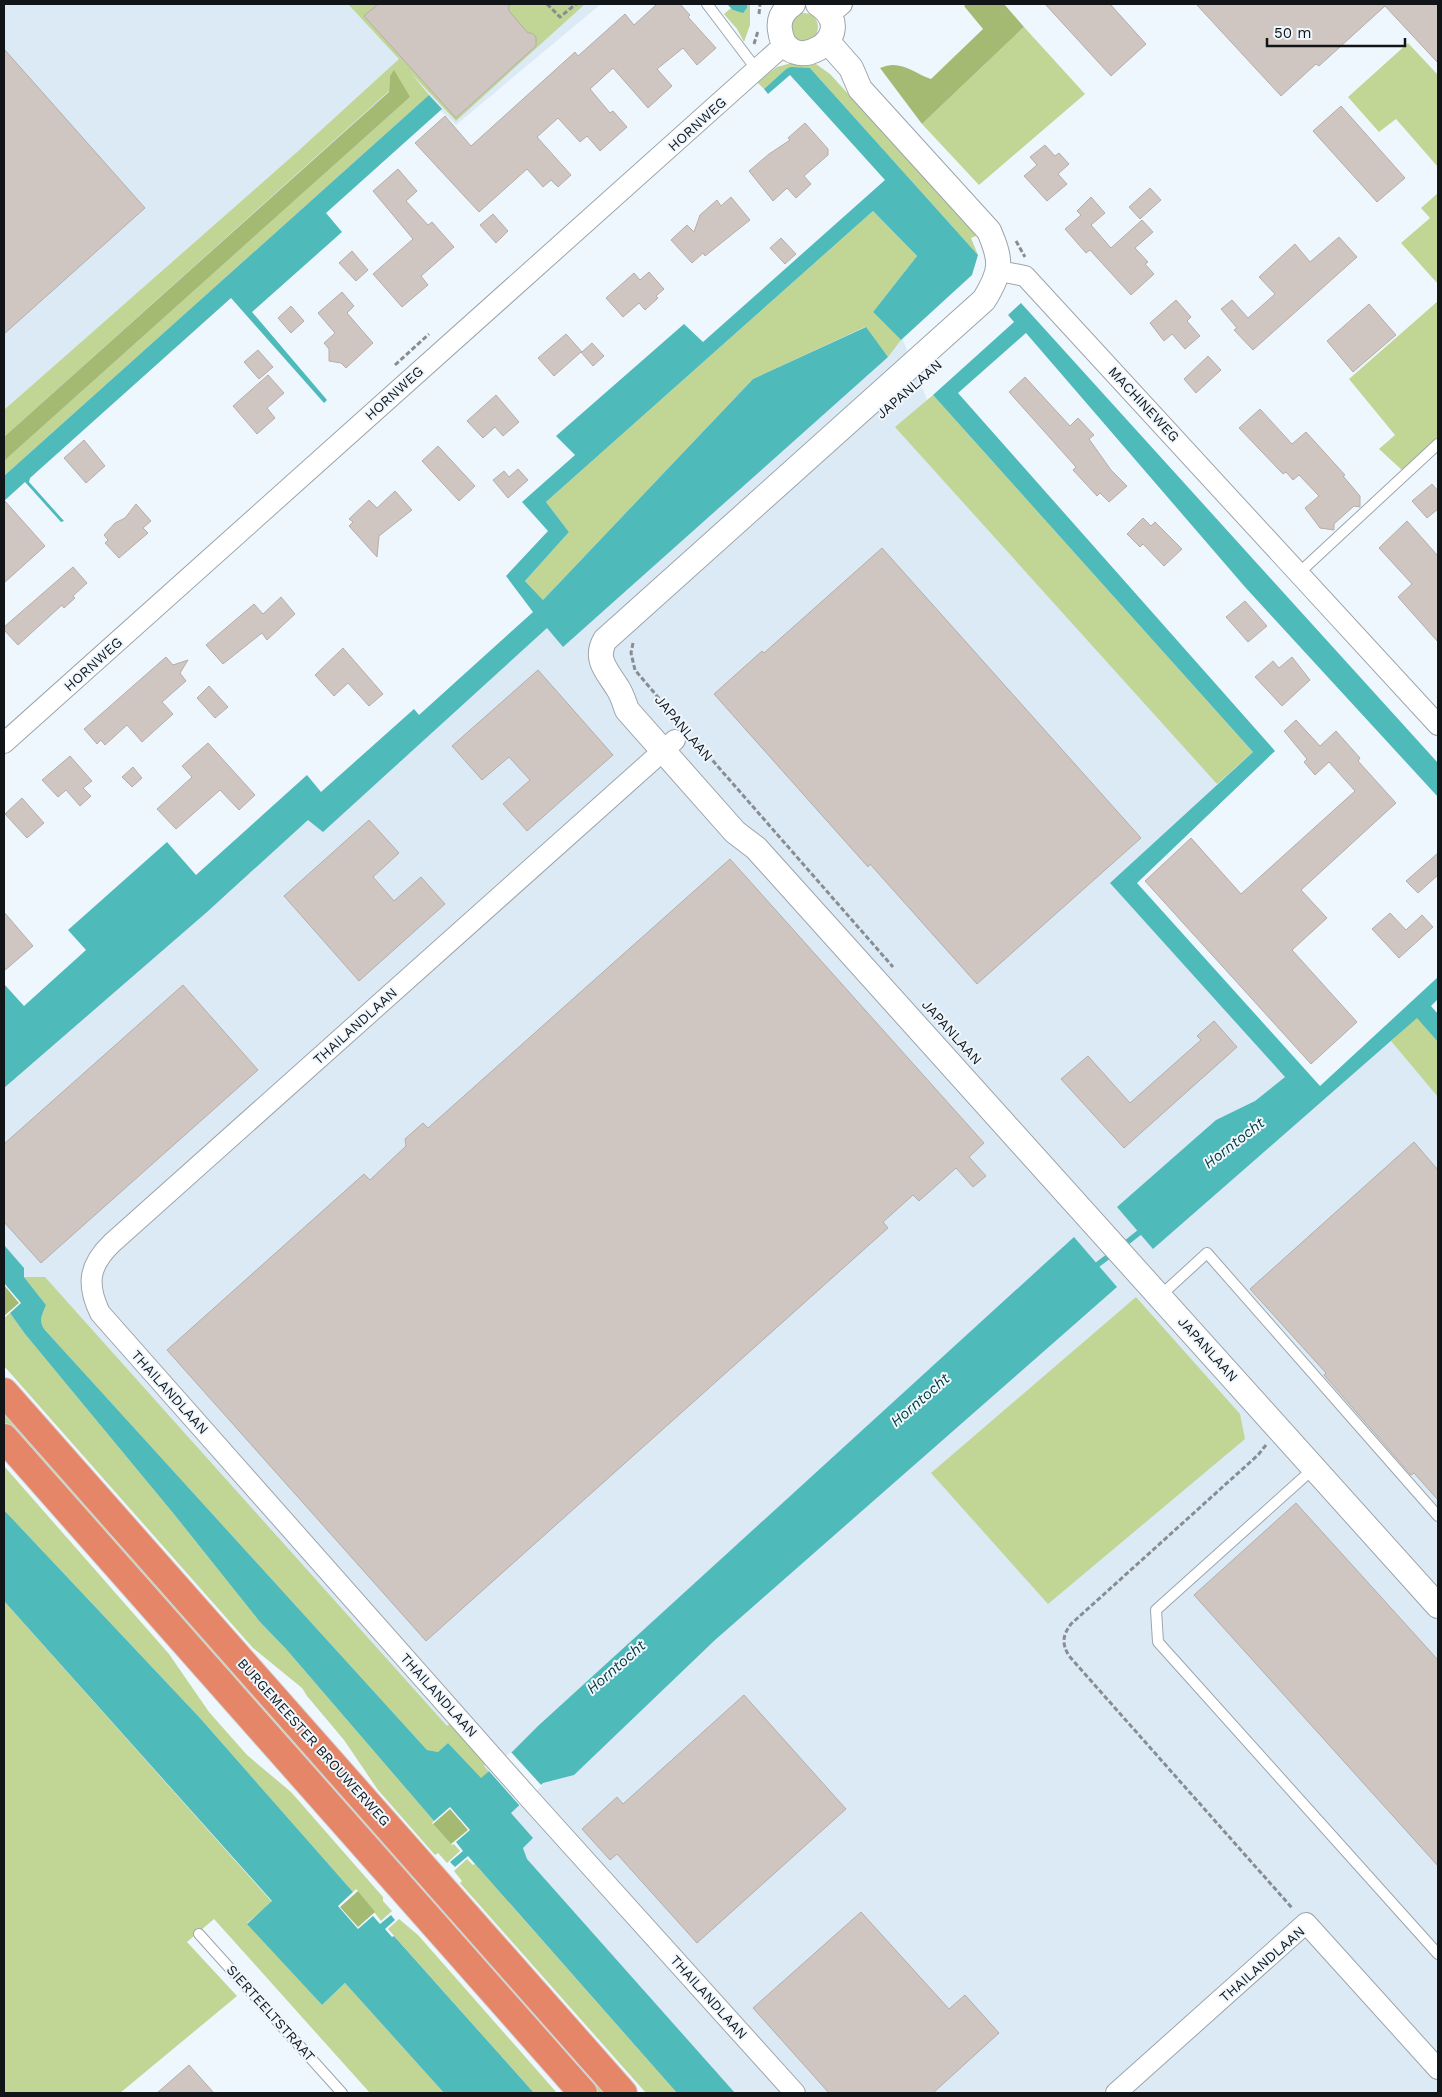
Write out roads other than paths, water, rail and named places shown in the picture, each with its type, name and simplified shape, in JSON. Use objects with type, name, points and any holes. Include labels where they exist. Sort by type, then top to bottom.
[{"type":"highway","name":"BURGEMEESTER BROUWERWEG","points":[[4,1392],[623,2093]]},
{"type":"highway","points":[[4,1438],[583,2093]]},
{"type":"street","points":[[776,10],[785,44],[799,53],[822,47],[832,29],[825,6]]},
{"type":"street","name":"HORNWEG","points":[[4,744],[751,62],[785,44]]},
{"type":"street","points":[[822,47],[851,68],[860,88],[988,231],[999,258],[999,271]]},
{"type":"street","name":"MACHINEWEG","points":[[999,271],[1025,276],[1300,572],[1438,724]]},
{"type":"street","name":"JAPANLAAN","points":[[999,271],[994,284],[984,300],[605,640],[600,647],[602,666],[619,689],[627,710],[677,738],[735,832],[756,848],[1438,1606]]},
{"type":"street","name":"THAILANDLAAN","points":[[677,738],[112,1243],[100,1255],[91,1276],[94,1300],[100,1313],[529,1798],[795,2093]]},
{"type":"street","name":"THAILANDLAAN","points":[[1116,2093],[1306,1923],[1438,2070]]},
{"type":"lane","points":[[707,4],[751,62]]},
{"type":"lane","points":[[1300,572],[1438,444]]},
{"type":"lane","points":[[1160,1296],[1207,1253],[1438,1516]]},
{"type":"lane","points":[[1314,1468],[1156,1610],[1158,1642],[1438,1954]]},
{"type":"lane","name":"SIERTEELTSTRAAT","points":[[199,1934],[342,2093]]},
{"type":"water","points":[[727,4],[747,4],[747,8],[743,13],[733,10]]},
{"type":"water","points":[[791,67],[810,68],[978,255],[972,275],[901,340],[873,312],[917,256],[873,211],[546,502],[569,532],[525,581],[543,600],[753,379],[866,327],[888,357],[563,647],[547,628],[323,832],[308,820],[207,912],[4,1088],[4,984],[24,1006],[86,950],[68,930],[167,842],[196,875],[307,775],[321,792],[414,709],[419,715],[533,612],[506,576],[548,531],[522,502],[575,455],[556,436],[684,324],[703,342],[885,180],[790,75],[768,94],[764,89],[786,69]]},
{"type":"water","points":[[429,95],[442,109],[326,213],[342,232],[252,312],[327,400],[324,403],[231,298],[30,478],[29,482],[64,521],[61,522],[25,482],[4,501],[4,476]]},
{"type":"water","points":[[1021,303],[1438,763],[1438,797],[1245,587],[1026,333],[958,393],[1275,751],[1137,883],[1320,1086],[1438,977],[1438,999],[1431,1006],[1438,1014],[1438,1042],[1417,1018],[1153,1249],[1117,1207],[1216,1120],[1255,1101],[1285,1077],[1110,883],[1253,752],[933,395],[1014,322],[1008,315]]},
{"type":"water","points":[[1074,1237],[1117,1287],[715,1640],[574,1775],[543,1783],[511,1813],[533,1838],[523,1848],[527,1859],[735,2093],[677,2093],[468,1856],[455,1867],[450,1862],[463,1851],[456,1842],[470,1830],[450,1807],[434,1821],[286,1649],[260,1622],[173,1513],[25,1334],[10,1313],[21,1303],[4,1283],[4,1245],[24,1268],[24,1277],[46,1305],[41,1321],[45,1330],[427,1750],[438,1752],[448,1743],[481,1778],[513,1751],[538,1726]]},
{"type":"water","points":[[4,1510],[200,1718],[353,1892],[338,1906],[358,1929],[373,1916],[380,1924],[391,1915],[395,1920],[385,1929],[392,1937],[394,1936],[534,2093],[444,2093],[345,1983],[322,2005],[247,1924],[272,1901],[4,1601]]},
{"type":"waterway","name":"Horntocht","points":[[1121,1247],[1145,1228]]},
{"type":"waterway","name":"Horntocht","points":[[1093,1268],[1113,1253]]}]
